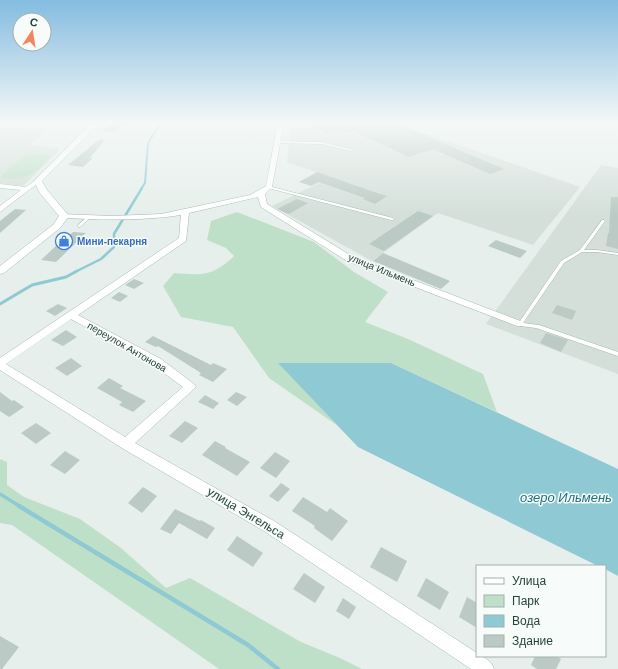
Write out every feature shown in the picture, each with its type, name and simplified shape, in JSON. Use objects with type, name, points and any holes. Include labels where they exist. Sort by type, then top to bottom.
[{"type":"street","points":[[0,210],[38,181],[66,153]]},
{"type":"street","points":[[38,181],[43,191],[64,216],[112,218],[185,212],[252,197],[262,193],[269,187],[276,153]]},
{"type":"street","points":[[0,186],[28,189]]},
{"type":"street","name":"улица Ильмень","points":[[262,193],[264,205],[350,258],[520,324]]},
{"type":"street","name":"переулок Антонова","points":[[0,364],[183,239],[185,212]]},
{"type":"street","points":[[0,271],[56,226],[64,216]]},
{"type":"street","name":"переулок Антонова","points":[[71,315],[157,362],[190,387],[126,444]]},
{"type":"street","name":"улица Энгельса","points":[[0,364],[126,444],[269,526],[486,669]]},
{"type":"lane","points":[[269,187],[392,219]]},
{"type":"lane","points":[[79,226],[89,217]]},
{"type":"lane","points":[[602,222],[581,251],[562,262],[520,324],[537,326],[618,354]]},
{"type":"lane","points":[[581,251],[597,251],[618,254]]},
{"type":"shaded area","points":[[0,153],[57,153],[23,186],[0,183]]},
{"type":"shaded area","points":[[288,153],[483,153],[580,187],[533,245],[438,213],[372,261],[272,206],[331,177],[287,162]]},
{"type":"shaded area","points":[[601,165],[618,168],[618,374],[486,324]]},
{"type":"green space","points":[[33,154],[48,155],[50,157],[35,172],[23,178],[10,179],[2,177],[3,174],[24,156]]},
{"type":"green space","points":[[237,212],[314,242],[354,272],[388,292],[365,322],[408,339],[483,374],[497,412],[391,363],[279,363],[338,426],[269,378],[233,327],[181,317],[163,286],[174,273],[206,273],[219,268],[234,256],[226,248],[207,240],[211,221]]},
{"type":"green space","points":[[0,459],[7,462],[7,485],[24,497],[80,519],[121,548],[166,588],[190,578],[301,642],[362,669],[219,669],[12,525],[0,523]]},
{"type":"water","name":"озеро Ильмень","points":[[278,363],[391,363],[618,469],[618,576],[606,570],[606,565],[596,565],[358,447]]},
{"type":"building","points":[[82,153],[94,153],[90,158],[93,158],[83,167],[68,165]]},
{"type":"building","points":[[401,153],[420,153],[409,157]]},
{"type":"building","points":[[443,153],[467,153],[504,169],[490,174]]},
{"type":"building","points":[[317,172],[387,196],[375,204],[363,199],[365,198],[319,182],[311,186],[299,182]]},
{"type":"building","points":[[611,197],[618,197],[618,249],[606,246],[609,233]]},
{"type":"building","points":[[297,199],[308,203],[289,214],[277,209]]},
{"type":"building","points":[[15,209],[26,210],[0,233],[0,221]]},
{"type":"building","points":[[418,211],[433,216],[384,251],[369,244]]},
{"type":"building","points":[[73,232],[86,233],[56,262],[41,260],[58,244],[56,244],[58,242],[55,242],[65,233],[71,234]]},
{"type":"building","points":[[496,240],[527,251],[520,258],[488,246]]},
{"type":"building","points":[[383,253],[450,281],[441,289],[373,261]]},
{"type":"building","points":[[134,279],[144,283],[134,289],[125,285]]},
{"type":"building","points":[[119,292],[128,296],[120,302],[111,298]]},
{"type":"building","points":[[58,304],[67,308],[55,316],[46,311]]},
{"type":"building","points":[[557,305],[576,311],[572,320],[552,313]]},
{"type":"building","points":[[66,330],[77,337],[63,346],[51,340]]},
{"type":"building","points":[[546,333],[568,340],[561,352],[540,343]]},
{"type":"building","points":[[153,336],[211,365],[213,363],[227,369],[213,382],[199,375],[201,373],[158,346],[156,347],[145,342]]},
{"type":"building","points":[[71,358],[82,366],[67,376],[55,368]]},
{"type":"building","points":[[109,378],[123,386],[120,388],[146,401],[133,412],[119,405],[122,402],[97,388]]},
{"type":"building","points":[[0,392],[12,401],[14,400],[24,407],[9,417],[0,411]]},
{"type":"building","points":[[236,392],[247,397],[237,406],[227,400]]},
{"type":"building","points":[[205,395],[219,403],[213,409],[198,402]]},
{"type":"building","points":[[185,421],[198,428],[182,443],[169,436]]},
{"type":"building","points":[[36,423],[51,433],[36,444],[21,433]]},
{"type":"building","points":[[215,441],[250,462],[237,476],[202,455]]},
{"type":"building","points":[[65,451],[80,460],[65,474],[50,465]]},
{"type":"building","points":[[275,452],[290,461],[276,478],[260,468]]},
{"type":"building","points":[[281,483],[290,489],[278,502],[269,496]]},
{"type":"building","points":[[143,487],[157,496],[142,513],[128,503]]},
{"type":"building","points":[[303,497],[327,512],[330,508],[348,521],[332,541],[314,528],[315,526],[292,511]]},
{"type":"building","points":[[175,509],[200,521],[201,520],[215,528],[207,539],[179,523],[171,534],[160,529]]},
{"type":"building","points":[[237,536],[263,553],[253,567],[227,550]]},
{"type":"building","points":[[381,547],[407,561],[397,582],[370,567]]},
{"type":"building","points":[[304,573],[325,587],[315,603],[293,589]]},
{"type":"building","points":[[426,578],[449,592],[440,610],[417,596]]},
{"type":"building","points":[[467,597],[476,602],[476,627],[459,617]]},
{"type":"building","points":[[343,598],[356,607],[349,619],[336,611]]},
{"type":"building","points":[[0,636],[19,647],[2,669],[0,669]]},
{"type":"building","points":[[535,657],[558,657],[561,659],[556,669],[537,669],[531,665]]},
{"type":"waterway","points":[[141,189],[145,183],[147,153]]},
{"type":"waterway","points":[[77,271],[101,259],[114,247],[114,234],[142,188]]},
{"type":"waterway","points":[[0,304],[32,285],[66,277],[77,271]]},
{"type":"waterway","points":[[0,494],[21,507]]},
{"type":"waterway","points":[[19,506],[248,645],[278,669]]},
{"type":"place","name":"Мини-пекарня","points":[[64,241]]}]
